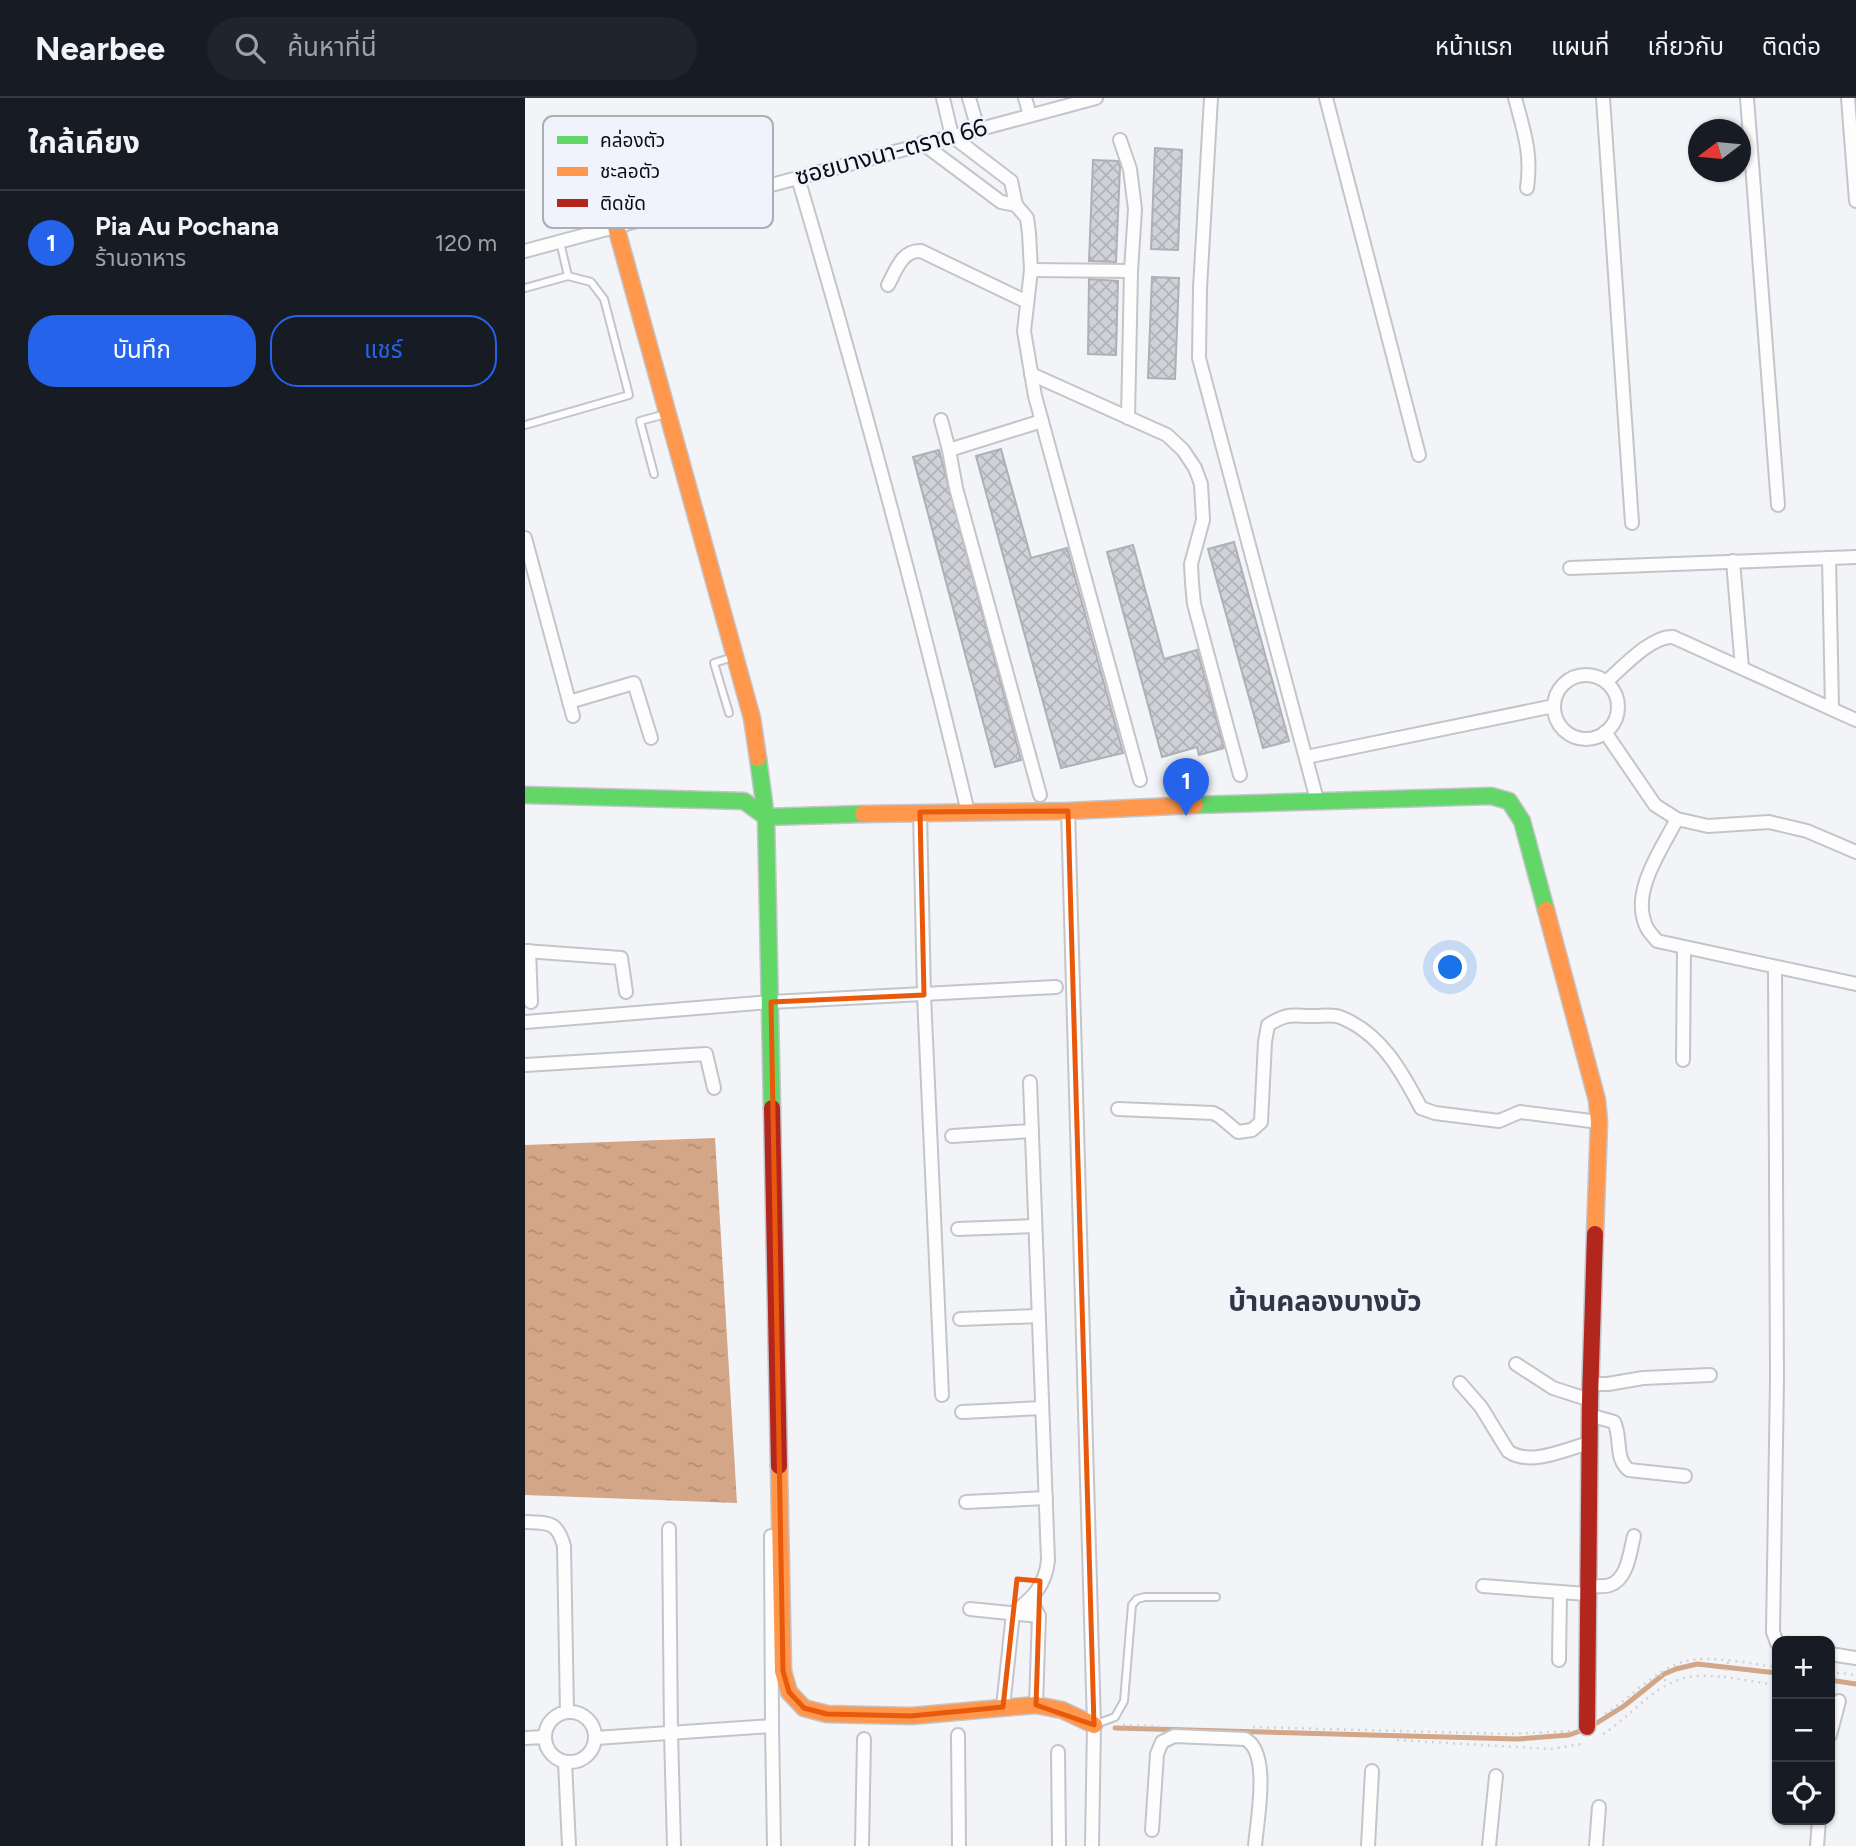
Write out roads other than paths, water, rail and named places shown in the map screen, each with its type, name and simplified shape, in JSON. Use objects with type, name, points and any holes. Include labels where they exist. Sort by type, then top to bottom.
[{"type":"street","points":[[943,98],[952,136],[1011,181],[1016,205],[1027,218],[1031,270],[1024,331],[1031,374],[1140,780]]},
{"type":"street","points":[[969,98],[978,129]]},
{"type":"street","points":[[1024,98],[1030,115]]},
{"type":"street","name":"ซอยบางนา-ตราด 66","points":[[773,185],[1096,98]]},
{"type":"street","points":[[1211,98],[1200,288],[1199,358],[1317,800]]},
{"type":"street","points":[[1326,98],[1419,455]]},
{"type":"street","points":[[1515,98],[1529,151],[1527,188]]},
{"type":"street","points":[[1602,98],[1632,523]]},
{"type":"street","points":[[1747,98],[1778,505]]},
{"type":"street","points":[[1848,98],[1856,201]]},
{"type":"street","points":[[1120,139],[1130,169],[1135,209],[1128,418]]},
{"type":"street","points":[[922,143],[1001,202],[1016,205]]},
{"type":"street","points":[[798,178],[924,630],[968,812]]},
{"type":"street","name":"ซอยบางนา-ตราด 66","points":[[525,251],[613,228]]},
{"type":"street","points":[[617,228],[752,718],[766,817],[783,1671],[789,1692],[804,1708],[827,1714],[911,1716],[1036,1705],[1062,1710],[1094,1725]]},
{"type":"street","points":[[888,285],[905,255],[912,251],[921,251],[1027,302]]},
{"type":"street","points":[[1031,270],[1131,271]]},
{"type":"street","points":[[1031,374],[1167,435],[1183,450],[1195,468],[1201,484],[1203,520],[1191,564],[1193,593],[1240,775]]},
{"type":"street","points":[[941,419],[956,488],[1040,795]]},
{"type":"street","points":[[949,450],[1042,421]]},
{"type":"street","points":[[525,538],[573,716]]},
{"type":"street","points":[[1570,568],[1856,557]]},
{"type":"street","points":[[1829,558],[1832,708]]},
{"type":"street","points":[[1733,561],[1742,668]]},
{"type":"street","points":[[1606,682],[1654,641],[1665,636],[1673,637],[1856,720]]},
{"type":"street","points":[[1577,676],[1597,677],[1606,682],[1612,689],[1618,707],[1612,725],[1605,732],[1596,737],[1576,737],[1560,726],[1554,706],[1560,687],[1577,676]]},
{"type":"street","points":[[569,702],[634,684],[651,738]]},
{"type":"street","points":[[1306,757],[1554,706]]},
{"type":"street","points":[[1605,732],[1655,805],[1677,819],[1708,826],[1769,822],[1807,831],[1856,852]]},
{"type":"street","points":[[525,795],[744,802],[766,817],[1068,811],[1317,800],[1491,796],[1509,801],[1523,821],[1597,1100],[1599,1122],[1590,1400],[1589,1736]]},
{"type":"street","points":[[1068,811],[1086,1360],[1094,1725],[1092,1846]]},
{"type":"street","points":[[920,812],[924,995],[942,1395]]},
{"type":"street","points":[[1677,819],[1650,872],[1641,900],[1646,927],[1657,941],[1856,984]]},
{"type":"street","points":[[1683,1060],[1684,948]]},
{"type":"street","points":[[531,1002],[527,951],[621,958],[626,992]]},
{"type":"street","points":[[1774,1636],[1777,1379],[1775,967]]},
{"type":"street","points":[[525,1022],[771,1002],[1056,987]]},
{"type":"street","points":[[1118,1109],[1213,1113],[1238,1132],[1252,1130],[1261,1122],[1268,1025],[1285,1014],[1338,1016],[1363,1029],[1385,1049],[1405,1077],[1421,1108],[1435,1113],[1499,1121],[1520,1112],[1534,1112],[1599,1122]]},
{"type":"street","points":[[525,1065],[706,1054],[714,1088]]},
{"type":"street","points":[[1003,1707],[1013,1613],[1031,1600],[1047,1570],[1030,1082]]},
{"type":"street","points":[[953,1136],[1032,1131]]},
{"type":"street","points":[[958,1229],[1035,1226]]},
{"type":"street","points":[[960,1319],[1039,1316]]},
{"type":"street","points":[[1516,1364],[1553,1388],[1590,1400],[1614,1422],[1620,1459],[1623,1466],[1629,1470],[1685,1476]]},
{"type":"street","points":[[1590,1400],[1608,1384],[1643,1378],[1710,1375]]},
{"type":"street","points":[[1459,1382],[1481,1407],[1508,1451],[1515,1456],[1536,1457],[1590,1443]]},
{"type":"street","points":[[961,1412],[1042,1408]]},
{"type":"street","points":[[966,1502],[1046,1499]]},
{"type":"street","points":[[525,1522],[551,1524],[560,1531],[564,1546],[567,1712]]},
{"type":"street","points":[[670,1529],[674,1846]]},
{"type":"street","points":[[771,1536],[773,1846]]},
{"type":"street","points":[[1483,1586],[1560,1592],[1610,1585],[1619,1580],[1626,1566],[1634,1536]]},
{"type":"street","points":[[1559,1660],[1560,1592]]},
{"type":"street","points":[[1031,1600],[1039,1616],[1036,1705]]},
{"type":"street","points":[[970,1609],[1039,1616]]},
{"type":"street","points":[[1835,1655],[1856,1658]]},
{"type":"street","points":[[1835,1716],[1839,1700]]},
{"type":"street","points":[[567,1712],[581,1714],[591,1724],[595,1738],[591,1752],[580,1761],[565,1762],[553,1756],[545,1743],[545,1737],[546,1729],[554,1717],[567,1712]]},
{"type":"street","points":[[595,1738],[772,1726]]},
{"type":"street","points":[[958,1735],[959,1846]]},
{"type":"street","points":[[1152,1830],[1157,1754],[1162,1742],[1174,1736],[1245,1739],[1253,1743],[1259,1754],[1261,1770],[1255,1846]]},
{"type":"street","points":[[525,1738],[545,1737]]},
{"type":"street","points":[[862,1846],[864,1739]]},
{"type":"street","points":[[1058,1752],[1059,1846]]},
{"type":"street","points":[[565,1762],[569,1846]]},
{"type":"street","points":[[1368,1846],[1372,1771]]},
{"type":"street","points":[[1489,1846],[1496,1776]]},
{"type":"street","points":[[1596,1846],[1599,1807]]},
{"type":"street","points":[[1817,1846],[1819,1825]]},
{"type":"lane","points":[[561,242],[568,276]]},
{"type":"lane","points":[[525,288],[568,276],[591,282],[604,299],[629,395],[525,425]]},
{"type":"lane","points":[[654,474],[640,421],[668,413]]},
{"type":"lane","points":[[729,713],[714,663],[735,657]]},
{"type":"lane","points":[[1094,1725],[1115,1717],[1124,1701],[1132,1605],[1137,1599],[1216,1597]]},
{"type":"water","points":[[715,1138],[737,1503],[525,1495],[525,1145]]},
{"type":"waterway","points":[[1592,1726],[1624,1706],[1664,1674],[1676,1669],[1697,1664],[1772,1672]]},
{"type":"waterway","points":[[1835,1681],[1856,1684]]},
{"type":"waterway","points":[[1115,1728],[1518,1739],[1569,1735],[1583,1730]]},
{"type":"place","name":"Pia Au Pochana","points":[[1186,816]]},
{"type":"district","name":"บ้านคลองบางบัว","points":[[1325,1301]]}]
